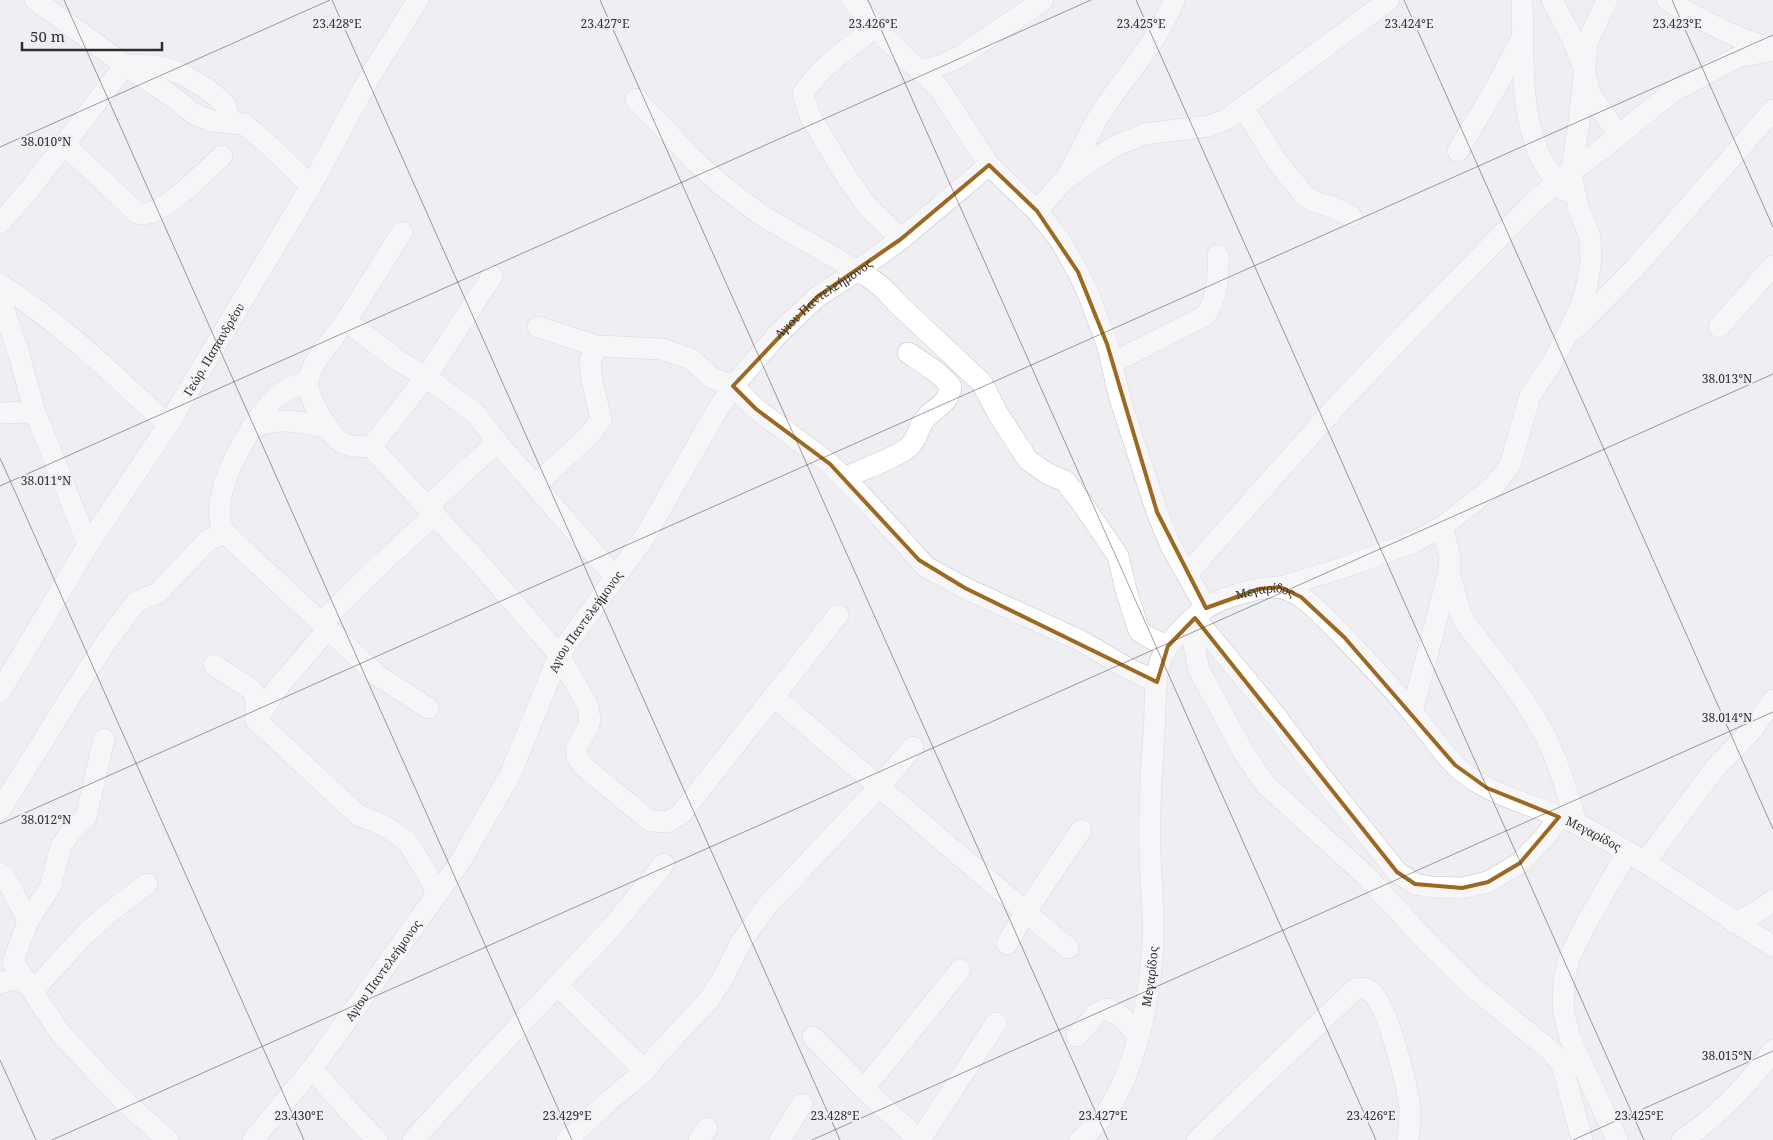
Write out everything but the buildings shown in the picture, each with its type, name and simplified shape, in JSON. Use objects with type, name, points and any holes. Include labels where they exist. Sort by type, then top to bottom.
[{"type":"street","points":[[35,0],[194,114],[211,121],[244,124],[311,186]]},
{"type":"street","name":"Γεώρ. Παπανδρέου","points":[[0,692],[88,545],[168,425],[311,186],[369,78],[418,0]]},
{"type":"street","points":[[852,0],[889,42],[939,88],[989,165],[1037,211],[1060,240],[1078,272],[1095,310],[1112,363],[1121,402],[1157,512],[1187,574],[1200,613],[1323,779],[1398,872],[1415,884],[1431,888],[1462,888],[1488,882],[1520,863],[1545,836],[1568,820],[1557,765],[1543,731],[1515,688],[1465,623],[1449,572]]},
{"type":"street","points":[[921,71],[961,56],[1043,0]]},
{"type":"street","points":[[1037,211],[1062,182],[1077,159],[1096,121],[1167,18],[1174,0]]},
{"type":"street","points":[[1017,191],[1041,188],[1062,182],[1092,160],[1117,145],[1145,134],[1209,126],[1227,120],[1389,0]]},
{"type":"street","points":[[1280,587],[1414,542],[1442,527],[1494,486],[1510,465],[1530,396],[1550,366],[1580,308],[1591,262],[1590,237],[1564,177],[1546,166],[1536,148],[1530,128],[1524,82],[1522,0]]},
{"type":"street","points":[[1552,0],[1570,34],[1584,68],[1590,94],[1618,135]]},
{"type":"street","points":[[1590,0],[1592,31]]},
{"type":"street","points":[[1564,177],[1579,123],[1587,44],[1607,0]]},
{"type":"street","points":[[1667,0],[1703,21],[1748,42],[1773,49]]},
{"type":"street","points":[[876,28],[832,61],[811,81],[804,94],[810,116],[844,173],[868,206],[901,239]]},
{"type":"street","points":[[1458,151],[1496,87],[1523,35]]},
{"type":"street","points":[[1187,574],[1332,411],[1534,203],[1564,177],[1679,88],[1738,57],[1773,49]]},
{"type":"street","points":[[0,223],[30,189],[125,65]]},
{"type":"street","points":[[636,98],[694,160],[724,188],[761,215],[884,288],[899,305],[982,383],[998,414],[1028,460],[1048,474],[1065,481],[1118,556],[1126,590],[1140,631],[1168,646]]},
{"type":"street","points":[[1244,109],[1278,164],[1306,197],[1351,216]]},
{"type":"street","points":[[1567,335],[1634,269],[1773,110]]},
{"type":"street","points":[[64,144],[137,213],[144,214],[153,212],[170,201],[222,156]]},
{"type":"street","name":"Αγιου Παντελεήμονος","points":[[253,1140],[312,1069],[460,862],[510,775],[559,656],[644,538],[733,386],[778,334],[817,297],[901,239],[989,165]]},
{"type":"street","points":[[402,232],[346,321],[317,360],[307,382],[312,400],[339,441],[349,446],[371,447],[432,510],[559,656],[587,704],[590,719],[588,727],[576,749],[577,757],[583,766],[650,821],[667,822],[680,815],[838,614]]},
{"type":"street","points":[[1112,363],[1205,316],[1210,310],[1215,290],[1219,270],[1218,255]]},
{"type":"street","points":[[1720,327],[1773,266]]},
{"type":"street","points":[[371,447],[426,377],[492,276]]},
{"type":"street","points":[[5,299],[64,330],[168,425]]},
{"type":"street","points":[[5,299],[35,412],[88,545]]},
{"type":"street","points":[[346,321],[399,361],[426,377],[476,414],[497,442],[615,577]]},
{"type":"street","points":[[538,327],[597,346],[662,348],[691,359],[712,378],[733,386],[756,409],[830,464],[926,566],[965,588],[1081,641],[1157,682]]},
{"type":"street","points":[[535,486],[590,434],[601,420],[592,380],[590,361],[597,346]]},
{"type":"street","points":[[844,478],[910,448],[924,420],[944,404],[949,396],[951,387],[946,381],[908,354]]},
{"type":"street","points":[[307,382],[291,386],[277,396],[251,428],[229,469],[220,500],[220,520],[225,532],[377,675],[428,708]]},
{"type":"street","points":[[0,413],[35,412]]},
{"type":"street","points":[[251,428],[280,420],[302,422],[329,428]]},
{"type":"street","points":[[256,720],[279,686],[325,626],[497,442]]},
{"type":"street","points":[[1412,712],[1449,572],[1450,557],[1442,527]]},
{"type":"street","points":[[0,810],[74,691],[109,638],[136,602],[158,593],[208,540],[225,532]]},
{"type":"street","name":"Μεγαρίδος","points":[[1080,1140],[1111,1106],[1123,1082],[1138,1036],[1148,986],[1153,941],[1150,786],[1157,682],[1161,660],[1168,646],[1180,631],[1200,613],[1239,594],[1259,589],[1280,587],[1301,597],[1316,609],[1412,712],[1455,764],[1472,778],[1487,788],[1568,820],[1636,857],[1733,922],[1773,946]]},
{"type":"street","points":[[1200,613],[1194,645],[1199,670],[1244,753],[1266,786],[1364,874],[1429,944],[1476,989],[1552,1052],[1562,1064],[1582,1140]]},
{"type":"street","points":[[214,665],[252,690],[256,697],[256,720],[358,815],[385,826],[407,841],[427,873],[437,895]]},
{"type":"street","points":[[773,696],[1068,948]]},
{"type":"street","points":[[1617,1140],[1570,1038],[1564,1009],[1564,978],[1570,956],[1587,922],[1636,857],[1753,728],[1773,700]]},
{"type":"street","points":[[104,739],[86,817],[71,832],[61,846],[50,887],[28,921],[13,962],[61,1034],[128,1104],[168,1140]]},
{"type":"street","points":[[567,1140],[645,1071],[657,1055],[707,1002],[722,980],[741,942],[766,907],[880,786],[913,747]]},
{"type":"street","points":[[1007,944],[1025,913],[1081,830]]},
{"type":"street","points":[[413,1140],[466,1081],[612,928],[664,864]]},
{"type":"street","points":[[0,873],[7,880],[28,921]]},
{"type":"street","points":[[0,982],[28,984],[116,907],[147,884]]},
{"type":"street","points":[[1733,922],[1758,912],[1773,900]]},
{"type":"street","points":[[864,1089],[960,970]]},
{"type":"street","points":[[558,986],[645,1071]]},
{"type":"street","points":[[1198,1140],[1355,989],[1361,988],[1368,989],[1376,997],[1391,1031],[1410,1110],[1408,1140]]},
{"type":"street","points":[[1077,1036],[1097,1012],[1107,1009],[1121,1016],[1138,1036]]},
{"type":"street","points":[[813,1037],[864,1089],[920,1140],[996,1024]]},
{"type":"street","points":[[1682,1140],[1720,1111],[1746,1084],[1773,1050]]},
{"type":"street","points":[[312,1069],[378,1140]]},
{"type":"street","points":[[780,1140],[802,1104]]},
{"type":"highlighted area","points":[[989,165],[1037,211],[1078,272],[1107,344],[1157,512],[1206,608],[1259,589],[1280,587],[1301,597],[1344,637],[1455,765],[1487,788],[1559,817],[1520,863],[1488,882],[1462,888],[1415,884],[1397,872],[1195,618],[1168,646],[1157,682],[965,588],[919,560],[830,464],[756,409],[733,386],[817,297],[901,239]]}]
